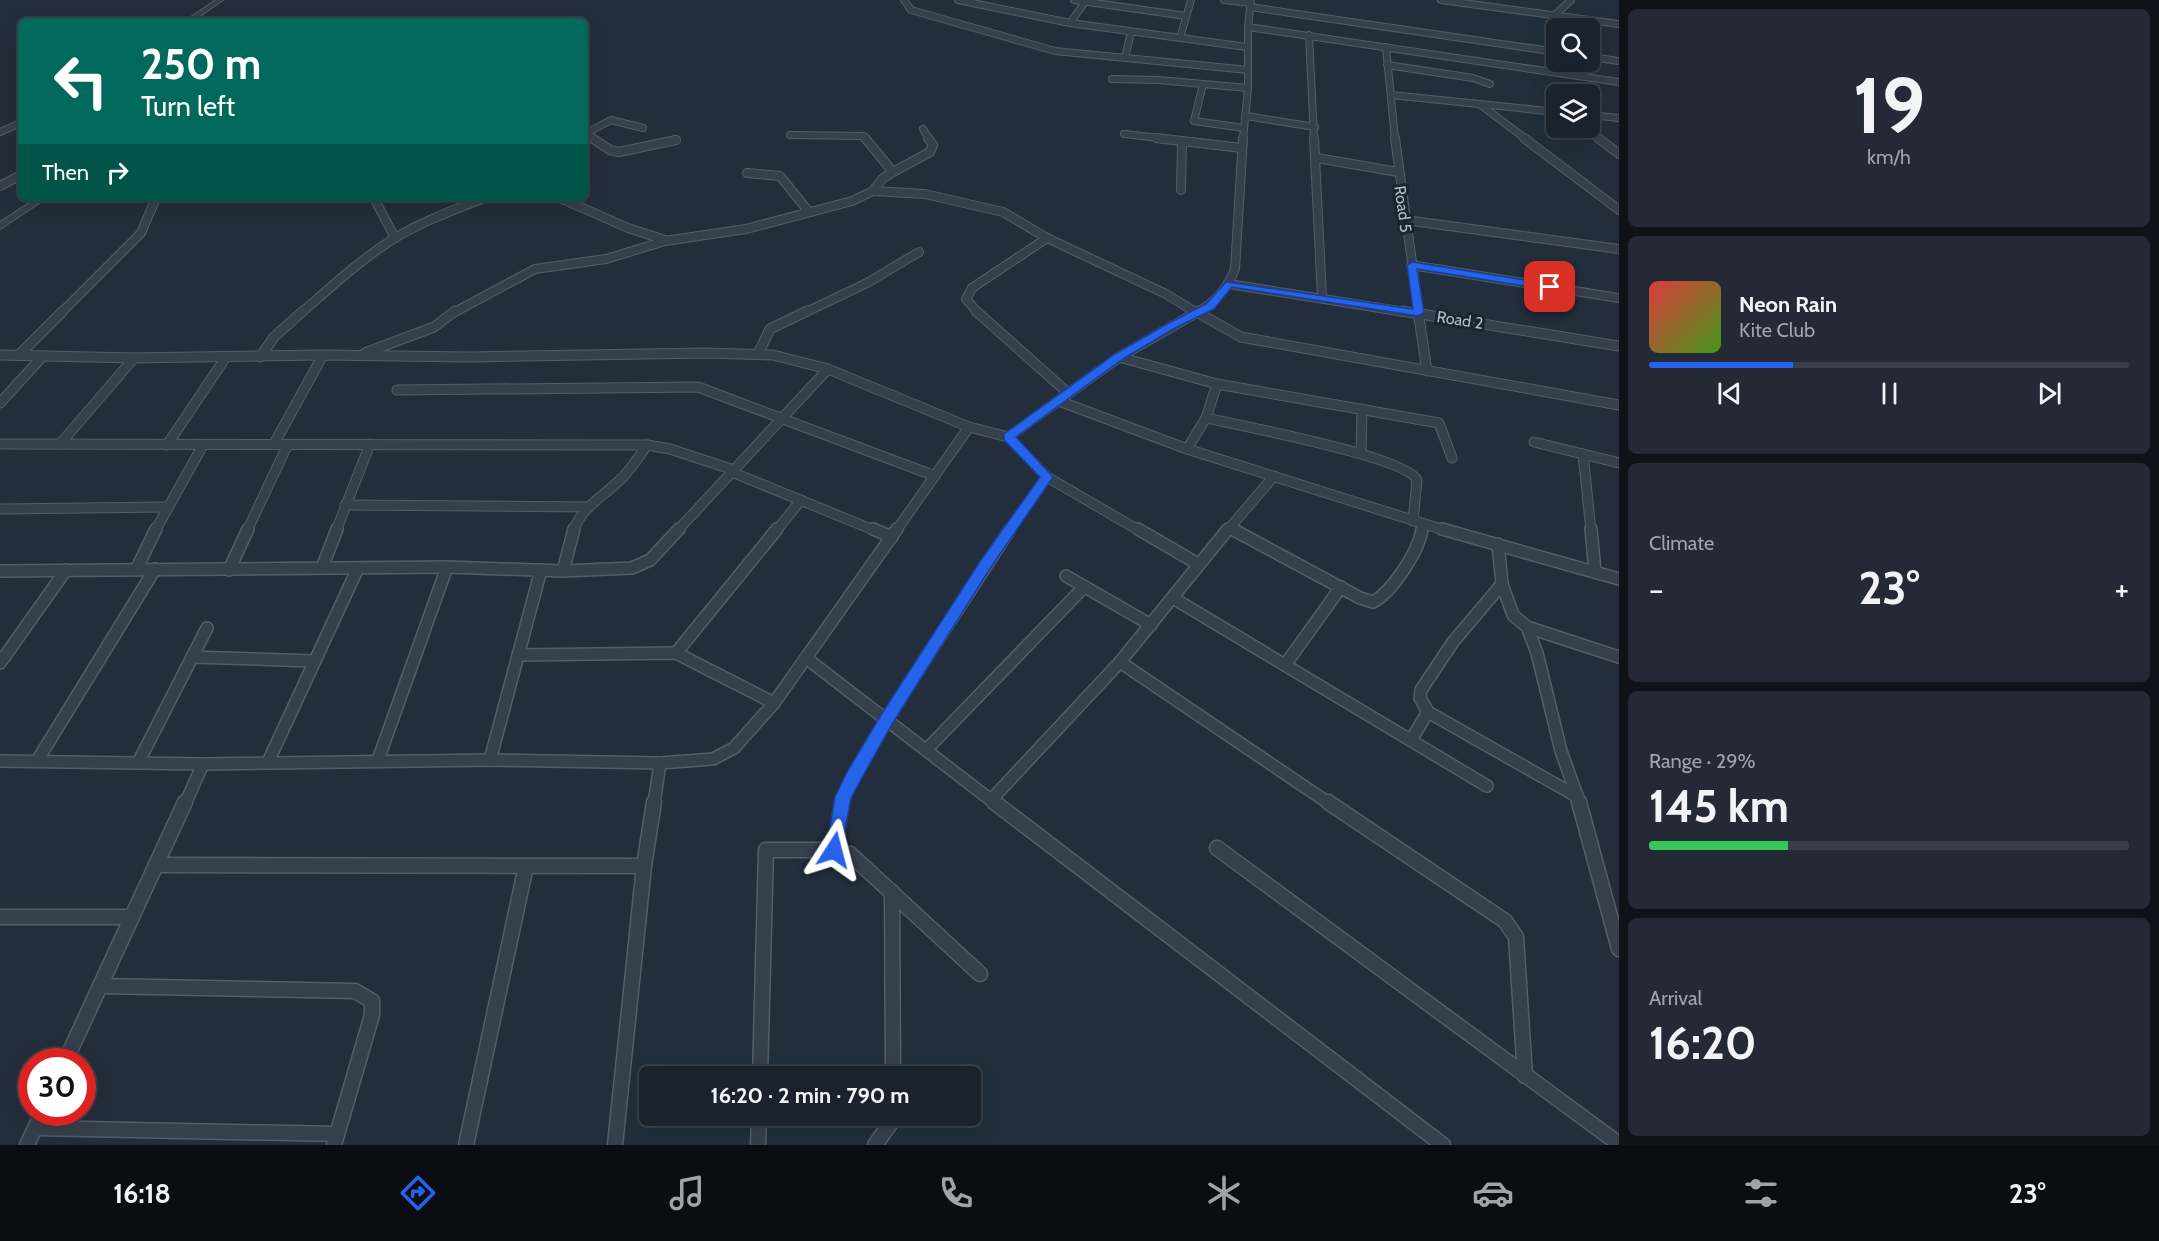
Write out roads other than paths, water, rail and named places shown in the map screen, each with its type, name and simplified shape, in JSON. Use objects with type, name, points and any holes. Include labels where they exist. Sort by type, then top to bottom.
[{"type":"street","points":[[193,18],[220,0]]},
{"type":"street","points":[[904,0],[910,9],[1038,48],[1248,70]]},
{"type":"street","points":[[958,0],[1070,23],[1247,47]]},
{"type":"street","points":[[1074,0],[1185,16]]},
{"type":"street","points":[[1180,38],[1191,0]]},
{"type":"street","points":[[1224,0],[1546,50]]},
{"type":"street","points":[[1441,0],[1619,24]]},
{"type":"street","points":[[1495,7],[1504,0]]},
{"type":"street","points":[[1555,15],[1571,0]]},
{"type":"street","points":[[1070,23],[1085,2]]},
{"type":"street","points":[[1008,437],[1119,357],[1210,306],[1229,284],[1235,269],[1248,88],[1247,47],[1250,3]]},
{"type":"street","points":[[1248,27],[1619,82]]},
{"type":"street","points":[[1125,58],[1131,32]]},
{"type":"street","points":[[1310,35],[1322,297]]},
{"type":"street","name":"Road 5","points":[[1386,47],[1398,172],[1427,370]]},
{"type":"street","points":[[1600,58],[1619,61]]},
{"type":"street","points":[[1387,65],[1473,78],[1490,84]]},
{"type":"street","points":[[1112,80],[1248,88]]},
{"type":"street","points":[[1203,84],[1194,121],[1244,128]]},
{"type":"street","points":[[1391,95],[1546,111]]},
{"type":"street","points":[[1480,105],[1619,210]]},
{"type":"street","points":[[1246,116],[1315,127]]},
{"type":"street","points":[[1600,116],[1619,118]]},
{"type":"street","points":[[588,133],[611,120],[643,128]]},
{"type":"street","points":[[0,132],[18,124]]},
{"type":"street","points":[[873,191],[877,184],[893,172],[932,148],[933,145],[923,129]]},
{"type":"street","points":[[1124,134],[1242,148]]},
{"type":"street","points":[[588,135],[610,150],[619,152],[676,140]]},
{"type":"street","points":[[790,135],[864,136],[893,172]]},
{"type":"street","points":[[1599,138],[1619,154]]},
{"type":"street","points":[[1181,190],[1182,141]]},
{"type":"street","points":[[1317,158],[1398,172]]},
{"type":"street","points":[[747,173],[780,176],[809,212]]},
{"type":"street","points":[[0,186],[18,177]]},
{"type":"street","points":[[356,356],[434,327],[463,306],[535,269],[606,259],[665,241],[704,237],[852,201],[873,191],[925,194],[1003,212],[1047,237],[1166,294],[1241,338],[1619,405]]},
{"type":"street","points":[[0,226],[38,201]]},
{"type":"street","points":[[20,356],[141,233],[155,201]]},
{"type":"street","points":[[260,357],[274,336],[340,279],[395,238],[438,216],[476,201]]},
{"type":"street","points":[[567,201],[665,241]]},
{"type":"street","points":[[376,202],[395,238]]},
{"type":"street","points":[[1405,220],[1619,249]]},
{"type":"street","points":[[1047,237],[972,288],[966,298],[972,308],[1068,393]]},
{"type":"street","points":[[758,354],[770,329],[867,283],[919,252]]},
{"type":"street","points":[[1412,265],[1619,297]]},
{"type":"street","name":"Road 2","points":[[1229,284],[1619,346]]},
{"type":"street","points":[[0,355],[134,358],[758,354],[782,357],[828,369],[969,427],[1008,437],[1047,477],[1198,564]]},
{"type":"street","points":[[274,444],[323,355]]},
{"type":"street","points":[[0,402],[43,356]]},
{"type":"street","points":[[167,445],[226,357]]},
{"type":"street","points":[[1119,357],[1217,384],[1439,423],[1452,458]]},
{"type":"street","points":[[60,444],[134,358]]},
{"type":"street","points":[[0,571],[447,567],[563,570],[642,565],[828,369]]},
{"type":"street","points":[[1188,449],[1206,418],[1217,384]]},
{"type":"street","points":[[398,390],[698,387],[935,476]]},
{"type":"street","points":[[1059,401],[1188,449],[1417,523],[1619,579]]},
{"type":"street","points":[[1360,454],[1362,411]]},
{"type":"street","points":[[1206,418],[1360,454],[1410,471],[1416,477],[1417,523],[1421,536],[1384,597],[1377,601],[1368,602],[1230,528]]},
{"type":"street","points":[[0,761],[203,764],[490,760],[660,763],[714,759],[734,748],[774,703],[969,427]]},
{"type":"street","points":[[1534,442],[1619,463]]},
{"type":"street","points":[[0,444],[647,445],[670,449],[734,470]]},
{"type":"street","points":[[228,570],[288,444]]},
{"type":"street","points":[[322,568],[370,444]]},
{"type":"street","points":[[136,570],[167,507],[203,445]]},
{"type":"street","points":[[563,570],[577,518],[634,465],[647,445]]},
{"type":"street","points":[[1583,454],[1595,572]]},
{"type":"street","points":[[734,470],[734,474],[892,537]]},
{"type":"street","points":[[991,800],[1120,662],[1198,564],[1274,476]]},
{"type":"street","points":[[834,850],[843,797],[886,720],[986,563],[1047,477]]},
{"type":"street","points":[[676,653],[801,500]]},
{"type":"street","points":[[345,506],[589,507]]},
{"type":"street","points":[[0,509],[167,507]]},
{"type":"street","points":[[1498,544],[1502,584],[1514,615],[1527,627],[1619,657]]},
{"type":"street","points":[[378,760],[447,567]]},
{"type":"street","points":[[268,762],[358,568]]},
{"type":"street","points":[[0,663],[66,570]]},
{"type":"street","points":[[37,761],[155,570]]},
{"type":"street","points":[[490,760],[541,570]]},
{"type":"street","points":[[1066,576],[1151,625]]},
{"type":"street","points":[[1502,584],[1453,642],[1420,690],[1420,698],[1428,712],[1578,797]]},
{"type":"street","points":[[926,750],[1084,587]]},
{"type":"street","points":[[1285,665],[1341,587]]},
{"type":"street","points":[[1173,598],[1487,786]]},
{"type":"street","points":[[1527,627],[1537,653],[1561,751],[1578,797],[1619,949]]},
{"type":"street","points":[[138,763],[207,628]]},
{"type":"street","points":[[518,655],[676,653],[774,703]]},
{"type":"street","points":[[192,657],[313,661]]},
{"type":"street","points":[[806,658],[1443,1145]]},
{"type":"street","points":[[1120,662],[1505,921],[1516,937],[1525,1076]]},
{"type":"street","points":[[1411,740],[1428,712]]},
{"type":"street","points":[[615,1145],[644,866],[660,763]]},
{"type":"street","points":[[71,1048],[203,764]]},
{"type":"street","points":[[1217,848],[1619,1144]]},
{"type":"street","points":[[760,1066],[766,850],[834,850],[850,854],[980,974]]},
{"type":"street","points":[[156,865],[644,866]]},
{"type":"street","points":[[466,1145],[526,866]]},
{"type":"street","points":[[892,892],[893,1066]]},
{"type":"street","points":[[0,917],[132,916]]},
{"type":"street","points":[[27,1145],[35,1128],[336,1139],[372,1015],[372,1001],[367,996],[355,991],[100,986]]},
{"type":"street","points":[[758,1145],[759,1126]]},
{"type":"street","points":[[875,1145],[889,1126]]}]
